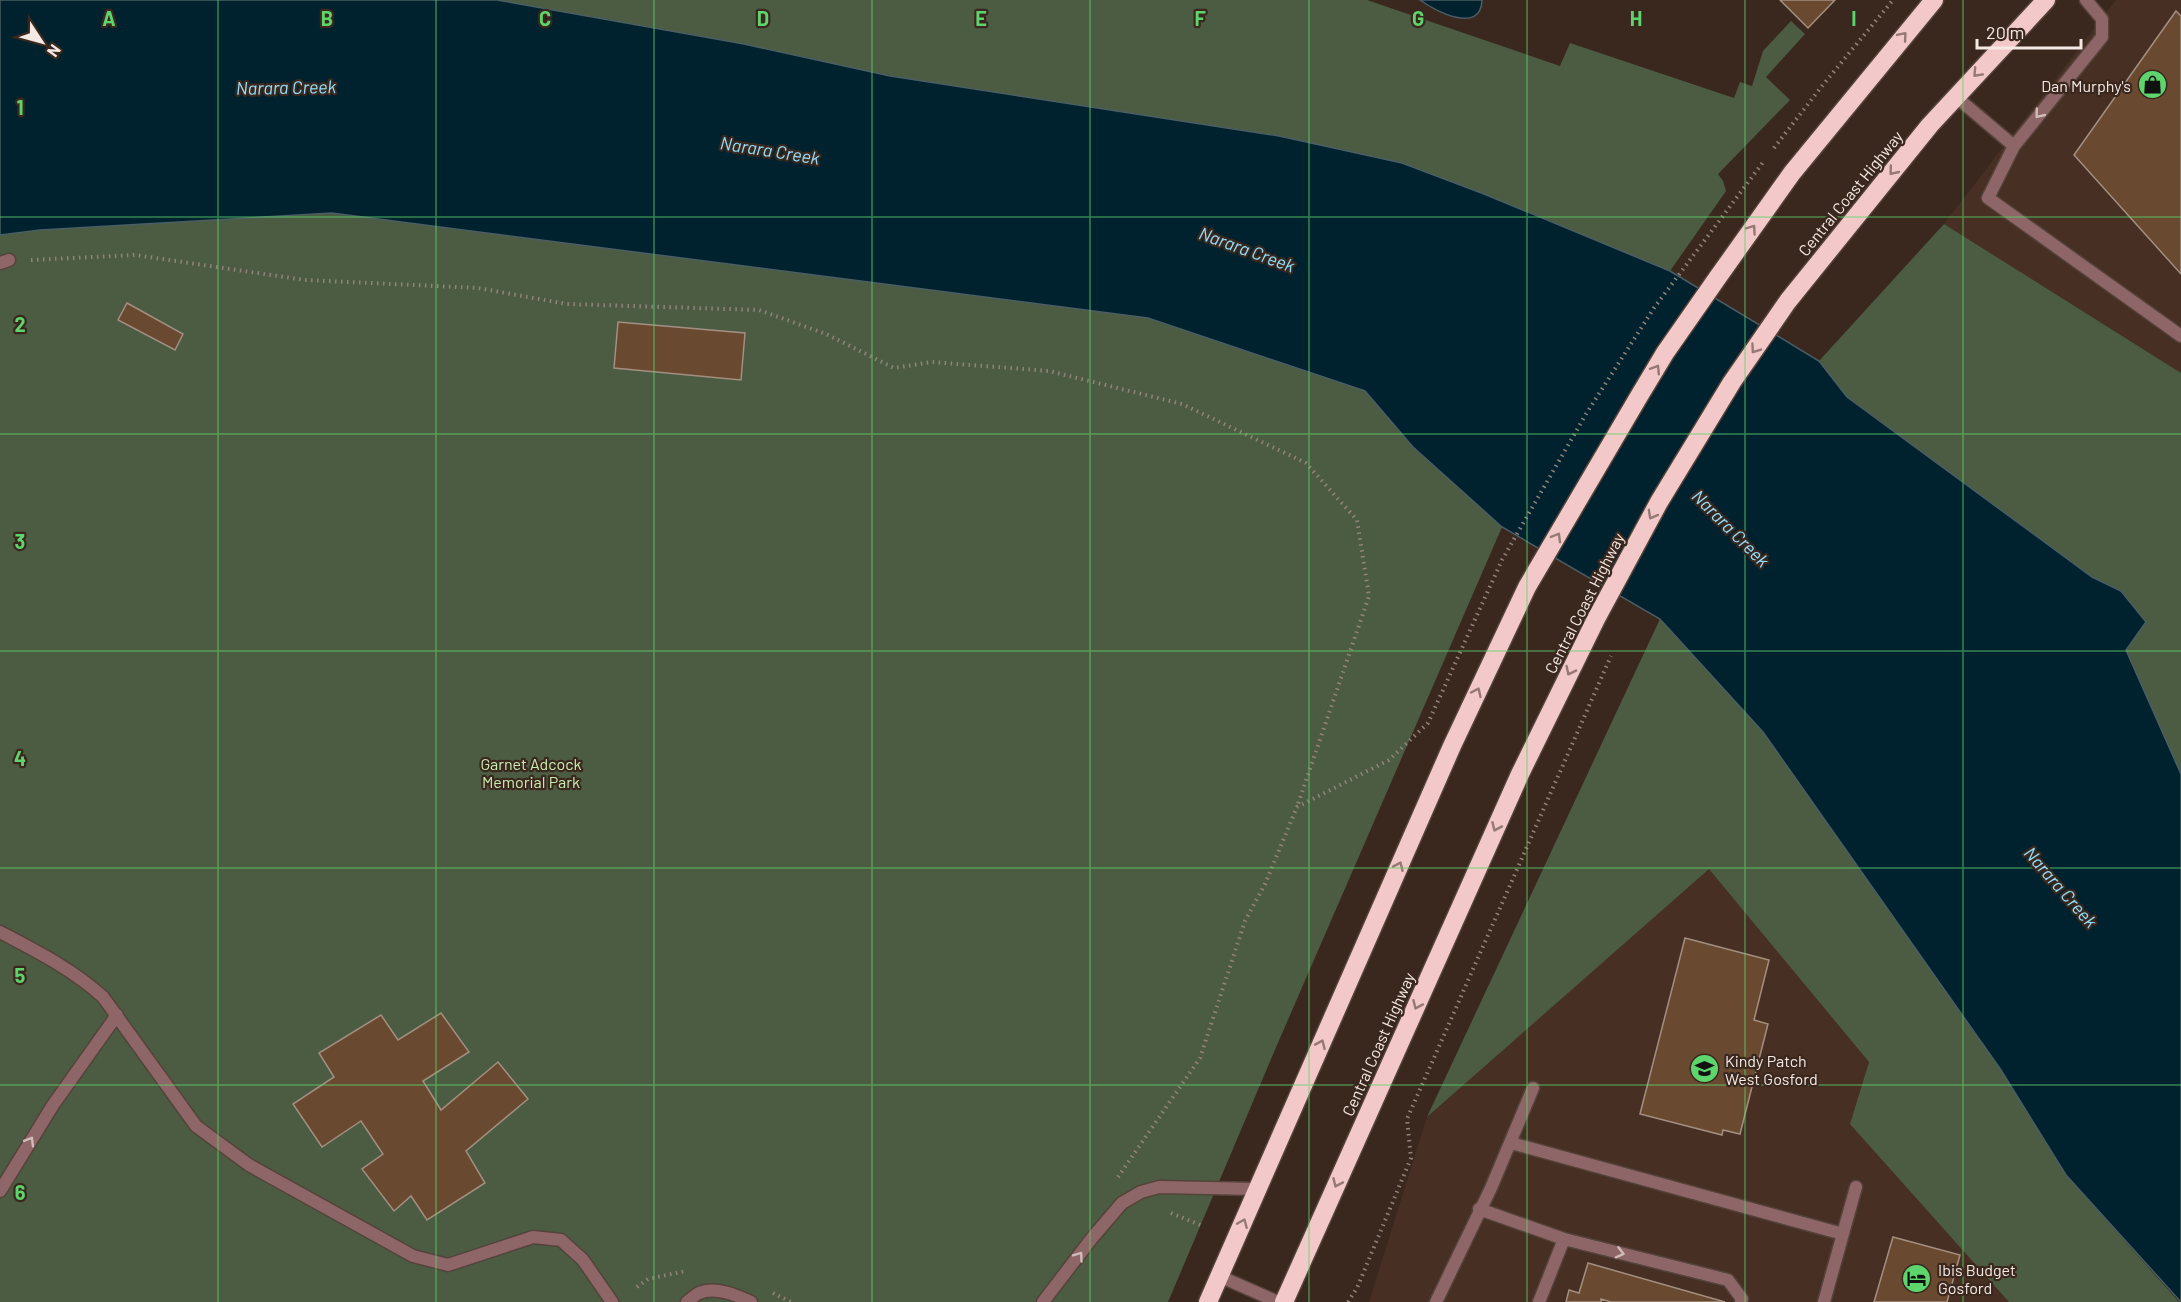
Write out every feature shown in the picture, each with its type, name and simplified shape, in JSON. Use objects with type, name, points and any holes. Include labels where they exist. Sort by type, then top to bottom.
[{"type":"highway","points":[[1208,1302],[1452,746],[1527,587],[1665,353],[1792,173],[1934,0]]},
{"type":"highway","name":"Central Coast Highway","points":[[1284,1302],[1515,785],[1596,619],[1659,502],[1720,402],[1788,301],[1955,96],[2046,0]]},
{"type":"lane","points":[[2086,0],[2102,19],[2102,37],[2014,146],[1988,198],[2181,336]]},
{"type":"lane","points":[[1955,96],[2014,146]]},
{"type":"lane","points":[[0,932],[87,982],[103,997],[196,1126],[249,1165],[413,1256],[448,1265],[533,1237],[561,1240],[583,1260],[612,1302]]},
{"type":"lane","points":[[0,1191],[53,1106],[117,1016]]},
{"type":"lane","points":[[1436,1302],[1491,1188],[1533,1088]]},
{"type":"lane","points":[[1511,1143],[1843,1234]]},
{"type":"lane","points":[[1043,1302],[1122,1203],[1141,1192],[1159,1187],[1257,1189]]},
{"type":"lane","points":[[1824,1302],[1856,1187]]},
{"type":"lane","points":[[1479,1209],[1564,1239],[1728,1280],[1742,1299],[1741,1302]]},
{"type":"lane","points":[[1539,1302],[1564,1239]]},
{"type":"lane","points":[[1219,1276],[1278,1302]]},
{"type":"lane","points":[[687,1302],[699,1293],[714,1292],[726,1292],[751,1302]]},
{"type":"path","points":[[1297,807],[1389,760],[1428,723],[1502,560],[1586,414],[1654,308],[1822,86],[1893,0]]},
{"type":"path","points":[[5,262],[135,255],[305,280],[478,288],[567,303],[759,310],[826,334],[894,368],[932,362],[1049,371],[1182,404],[1306,463],[1357,520],[1369,596],[1297,807],[1265,884],[1245,921],[1200,1058],[1114,1182]]},
{"type":"path","points":[[1348,1302],[1411,1158],[1407,1119],[1611,656]]},
{"type":"path","points":[[1165,1210],[1203,1226]]},
{"type":"shaded area","points":[[2116,0],[2181,0],[2181,373],[1944,224]]},
{"type":"shaded area","points":[[1709,868],[1869,1062],[1851,1124],[2009,1302],[1369,1302],[1427,1117]]},
{"type":"green space","points":[[497,0],[1367,0],[1560,66],[1570,43],[1734,98],[1740,82],[1752,86],[1763,51],[1791,21],[1805,34],[1766,77],[1790,100],[1718,174],[1726,191],[1670,271],[1484,194],[1402,163],[1279,136],[890,76],[744,44]]},
{"type":"green space","name":"Garnet Adcock Memorial Park","points":[[332,213],[1148,318],[1365,391],[1413,447],[1502,527],[1168,1302],[0,1302],[0,235],[40,230]]},
{"type":"green space","points":[[1944,224],[2181,373],[2181,774],[2126,650],[2121,591],[2092,577],[1847,397],[1819,361]]},
{"type":"green space","points":[[1660,619],[1763,732],[2001,1070],[2066,1175],[2179,1302],[2009,1302],[1850,1124],[1869,1062],[1709,869],[1427,1117]]},
{"type":"water","name":"Narara Creek","points":[[0,0],[497,0],[744,44],[890,76],[1279,136],[1402,163],[1484,194],[1670,271],[1819,361],[1847,397],[2092,577],[2121,591],[2146,622],[2126,650],[2181,774],[2181,1302],[2066,1175],[2001,1070],[1763,732],[1660,619],[1502,527],[1413,447],[1365,391],[1148,318],[332,213],[40,230],[0,235]]},
{"type":"water","points":[[1420,0],[1482,0],[1480,10],[1474,16],[1466,18],[1446,14]]},
{"type":"building","points":[[1780,0],[1835,0],[1808,28]]},
{"type":"building","name":"Dan Murphy's","points":[[2176,11],[2181,16],[2181,274],[2074,155]]},
{"type":"building","points":[[127,303],[183,334],[175,350],[118,320]]},
{"type":"building","points":[[618,322],[745,333],[741,380],[614,368]]},
{"type":"building","name":"Kindy Patch West Gosford","points":[[1685,938],[1769,960],[1754,1020],[1768,1024],[1740,1134],[1723,1130],[1722,1135],[1640,1114]]},
{"type":"building","points":[[441,1013],[469,1052],[423,1081],[441,1110],[498,1062],[528,1099],[466,1151],[485,1183],[427,1220],[411,1196],[394,1211],[362,1169],[383,1154],[361,1121],[322,1147],[293,1104],[334,1077],[319,1053],[381,1015],[398,1040]]},
{"type":"building","name":"Ibis Budget Gosford","points":[[1893,1237],[1960,1255],[1947,1302],[1874,1302]]},
{"type":"building","points":[[1588,1263],[1725,1302],[1611,1302],[1601,1299],[1601,1302],[1566,1302],[1569,1290],[1579,1293]]},
{"type":"place","name":"Dan Murphy's","points":[[2152,85]]},
{"type":"place","name":"Kindy Patch West Gosford","points":[[1704,1069]]},
{"type":"place","name":"Ibis Budget Gosford","points":[[1917,1278]]}]
